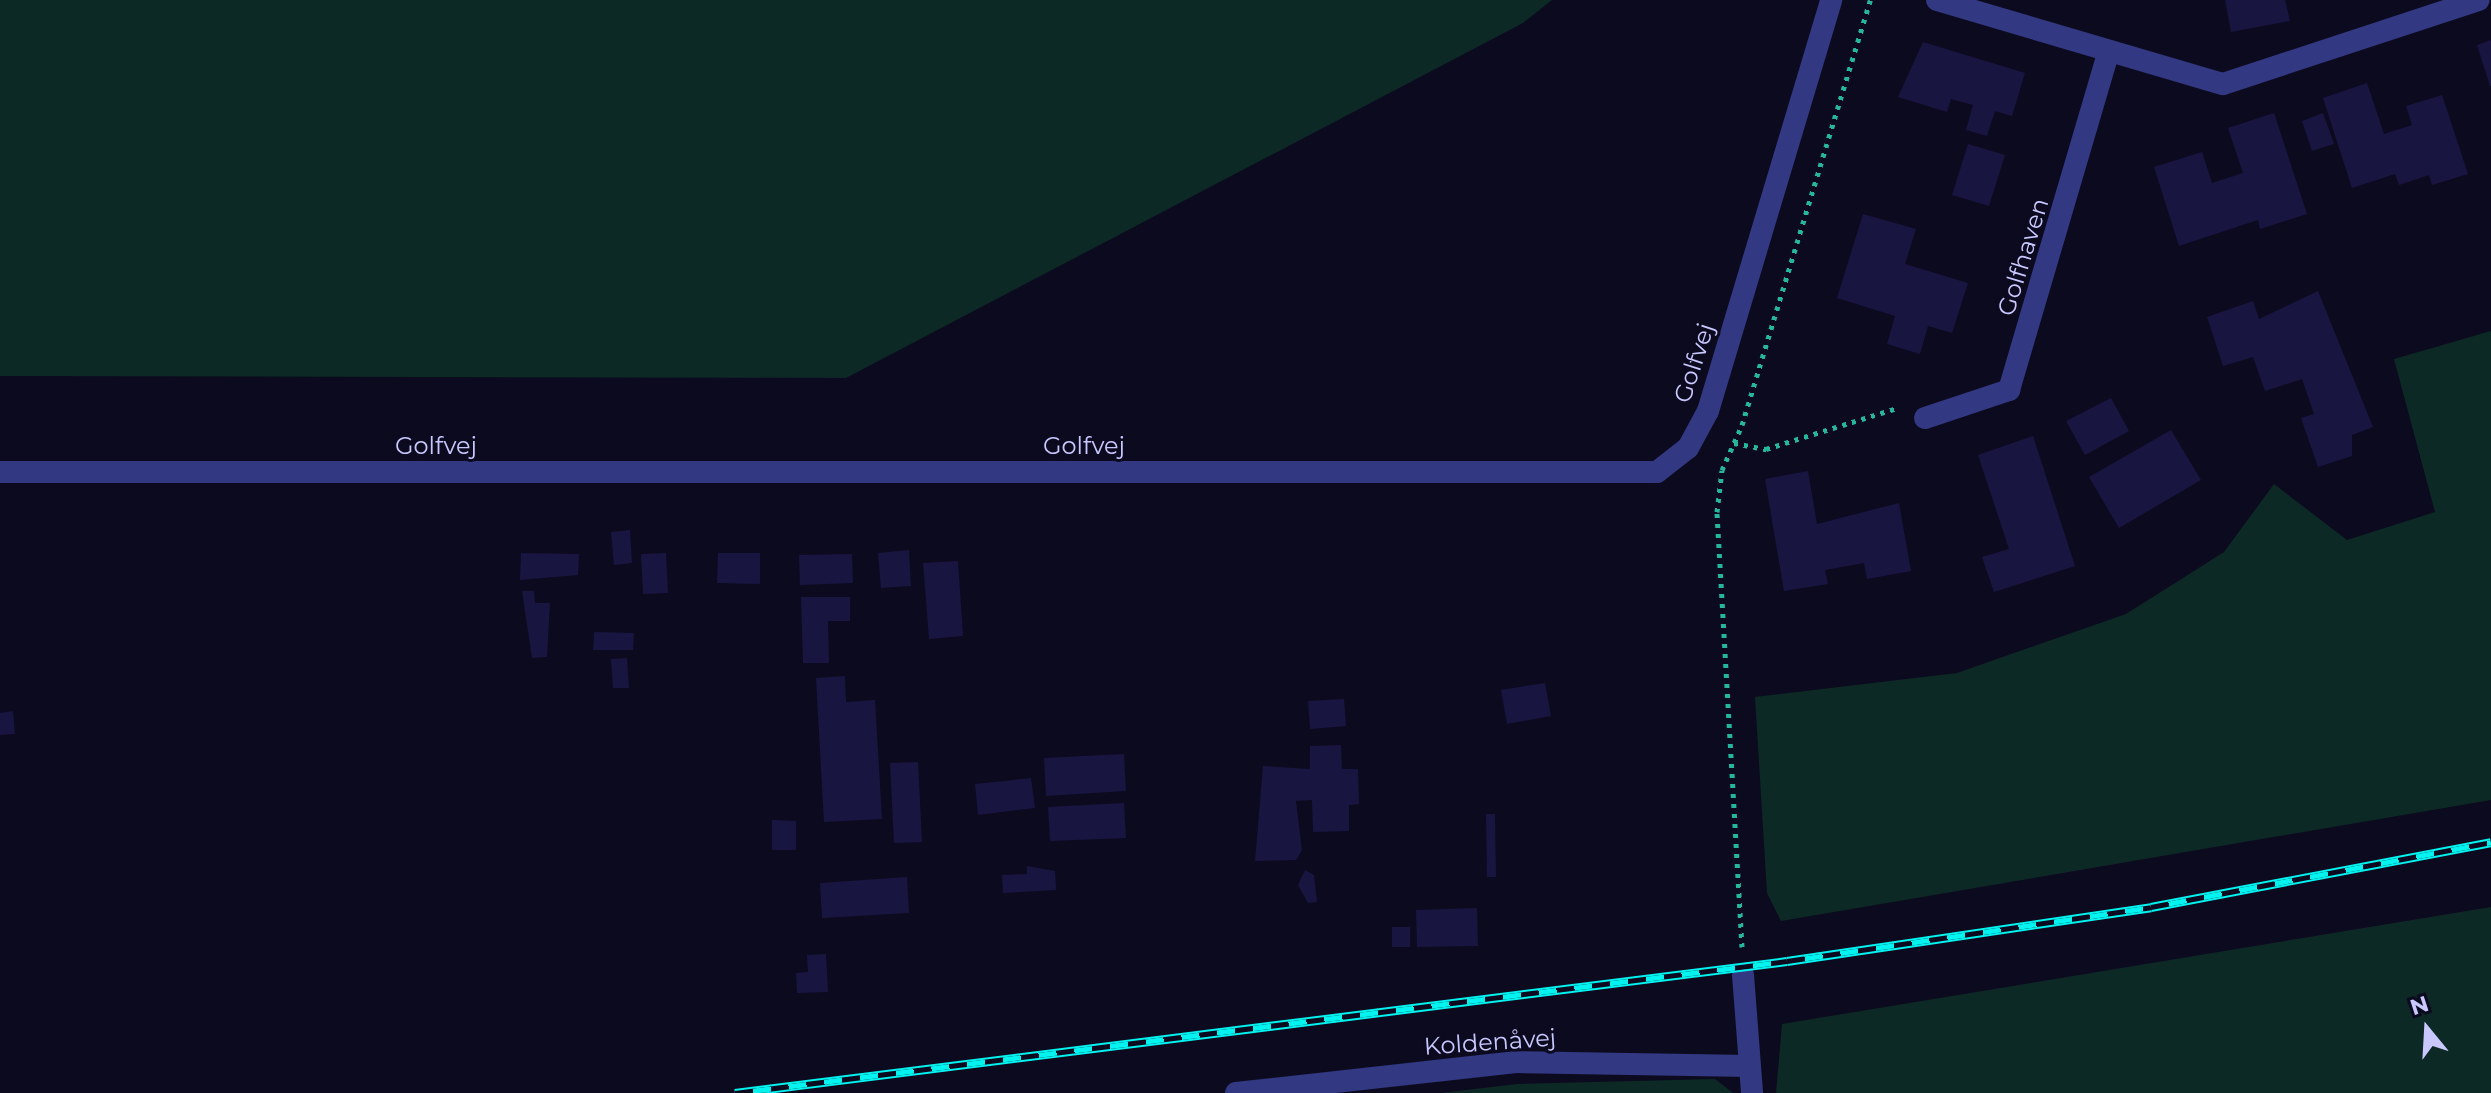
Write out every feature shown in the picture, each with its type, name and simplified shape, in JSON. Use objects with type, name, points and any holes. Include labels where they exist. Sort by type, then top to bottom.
[{"type":"street","name":"Golfvej","points":[[0,472],[1657,472],[1688,448],[1708,411],[1831,0]]},
{"type":"street","points":[[1937,0],[2108,53],[2223,84],[2479,0]]},
{"type":"street","name":"Golfhaven","points":[[1925,418],[2009,390],[2108,53]]},
{"type":"street","points":[[1743,975],[1752,1093]]},
{"type":"street","name":"Koldenåvej","points":[[1236,1093],[1516,1062],[1750,1066]]},
{"type":"path","points":[[1743,975],[1717,512],[1734,443],[1870,0]]},
{"type":"path","points":[[1734,443],[1766,449],[1909,405],[1925,418]]},
{"type":"green space","points":[[0,0],[1552,0],[1523,23],[846,378],[0,376]]},
{"type":"green space","points":[[2491,331],[2491,800],[1781,921],[1767,893],[1755,697],[1957,673],[2126,614],[2224,552],[2274,484],[2347,540],[2435,512],[2394,359]]},
{"type":"green space","points":[[2491,907],[2491,1093],[1776,1093],[1782,1024]]},
{"type":"green space","points":[[1715,1079],[1733,1093],[1441,1093],[1517,1084]]},
{"type":"building","points":[[2225,0],[2285,0],[2290,21],[2231,32]]},
{"type":"building","points":[[2491,40],[2491,86],[2490,86],[2477,45]]},
{"type":"building","points":[[1923,42],[2025,73],[2012,116],[1995,111],[1987,136],[1966,130],[1973,105],[1951,99],[1947,112],[1898,97]]},
{"type":"building","points":[[2367,83],[2384,134],[2412,125],[2406,106],[2442,95],[2468,174],[2432,185],[2429,175],[2399,185],[2395,174],[2352,188],[2323,98]]},
{"type":"building","points":[[2274,113],[2307,214],[2260,229],[2258,220],[2179,246],[2154,167],[2202,152],[2212,183],[2243,173],[2228,128]]},
{"type":"building","points":[[2323,113],[2334,144],[2312,151],[2302,121]]},
{"type":"building","points":[[1968,144],[2005,155],[1989,206],[1952,195]]},
{"type":"building","points":[[1863,214],[1916,229],[1905,264],[1968,283],[1952,333],[1928,326],[1920,354],[1887,344],[1895,316],[1837,298]]},
{"type":"building","points":[[2318,291],[2373,427],[2352,435],[2352,456],[2318,467],[2301,418],[2314,414],[2302,379],[2265,391],[2253,357],[2223,366],[2207,317],[2253,301],[2259,319]]},
{"type":"building","points":[[2111,398],[2129,431],[2085,455],[2066,421]]},
{"type":"building","points":[[2171,430],[2201,480],[2119,528],[2089,477]]},
{"type":"building","points":[[2033,436],[2075,566],[1994,592],[1982,557],[2009,549],[1978,455]]},
{"type":"building","points":[[1808,471],[1817,524],[1899,503],[1911,571],[1867,579],[1864,563],[1825,570],[1828,584],[1784,591],[1765,479]]},
{"type":"building","points":[[630,530],[632,563],[614,565],[611,532]]},
{"type":"building","points":[[909,550],[911,586],[881,588],[878,553]]},
{"type":"building","points":[[521,553],[579,554],[578,575],[520,580]]},
{"type":"building","points":[[666,553],[668,593],[643,594],[641,554]]},
{"type":"building","points":[[718,553],[760,553],[760,584],[717,583]]},
{"type":"building","points":[[852,554],[853,583],[800,585],[799,555]]},
{"type":"building","points":[[958,561],[963,636],[929,639],[923,563]]},
{"type":"building","points":[[522,591],[534,591],[535,603],[550,603],[547,657],[532,658]]},
{"type":"building","points":[[801,597],[850,597],[850,621],[828,621],[829,663],[803,663]]},
{"type":"building","points":[[594,632],[634,633],[633,650],[593,650]]},
{"type":"building","points":[[627,658],[629,688],[613,688],[611,659]]},
{"type":"building","points":[[845,676],[846,702],[875,700],[882,819],[824,822],[816,678]]},
{"type":"building","points":[[1545,683],[1551,716],[1507,724],[1501,690]]},
{"type":"building","points":[[1344,699],[1346,726],[1310,729],[1308,701]]},
{"type":"building","points":[[13,711],[15,734],[0,735],[0,713]]},
{"type":"building","points":[[1341,745],[1342,769],[1358,769],[1359,804],[1349,805],[1349,831],[1313,832],[1312,800],[1296,801],[1302,850],[1296,860],[1255,861],[1263,766],[1310,769],[1310,746]]},
{"type":"building","points":[[1124,754],[1126,791],[1046,796],[1044,758]]},
{"type":"building","points":[[918,762],[922,842],[894,843],[890,763]]},
{"type":"building","points":[[1031,778],[1035,808],[978,815],[975,784]]},
{"type":"building","points":[[1124,803],[1126,838],[1050,841],[1048,807]]},
{"type":"building","points":[[1486,814],[1495,814],[1496,877],[1487,877]]},
{"type":"building","points":[[772,820],[796,821],[796,850],[772,850]]},
{"type":"building","points":[[1027,866],[1055,871],[1056,890],[1003,893],[1002,875],[1027,874]]},
{"type":"building","points":[[1305,870],[1314,875],[1317,902],[1308,903],[1298,885]]},
{"type":"building","points":[[907,877],[909,913],[822,918],[820,883]]},
{"type":"building","points":[[1477,908],[1478,946],[1417,947],[1416,910]]},
{"type":"building","points":[[1392,927],[1410,927],[1410,947],[1392,947]]},
{"type":"building","points":[[826,954],[828,992],[797,993],[796,973],[808,972],[807,955]]},
{"type":"railway","points":[[735,1093],[1787,961],[2151,907],[2491,842]]}]
